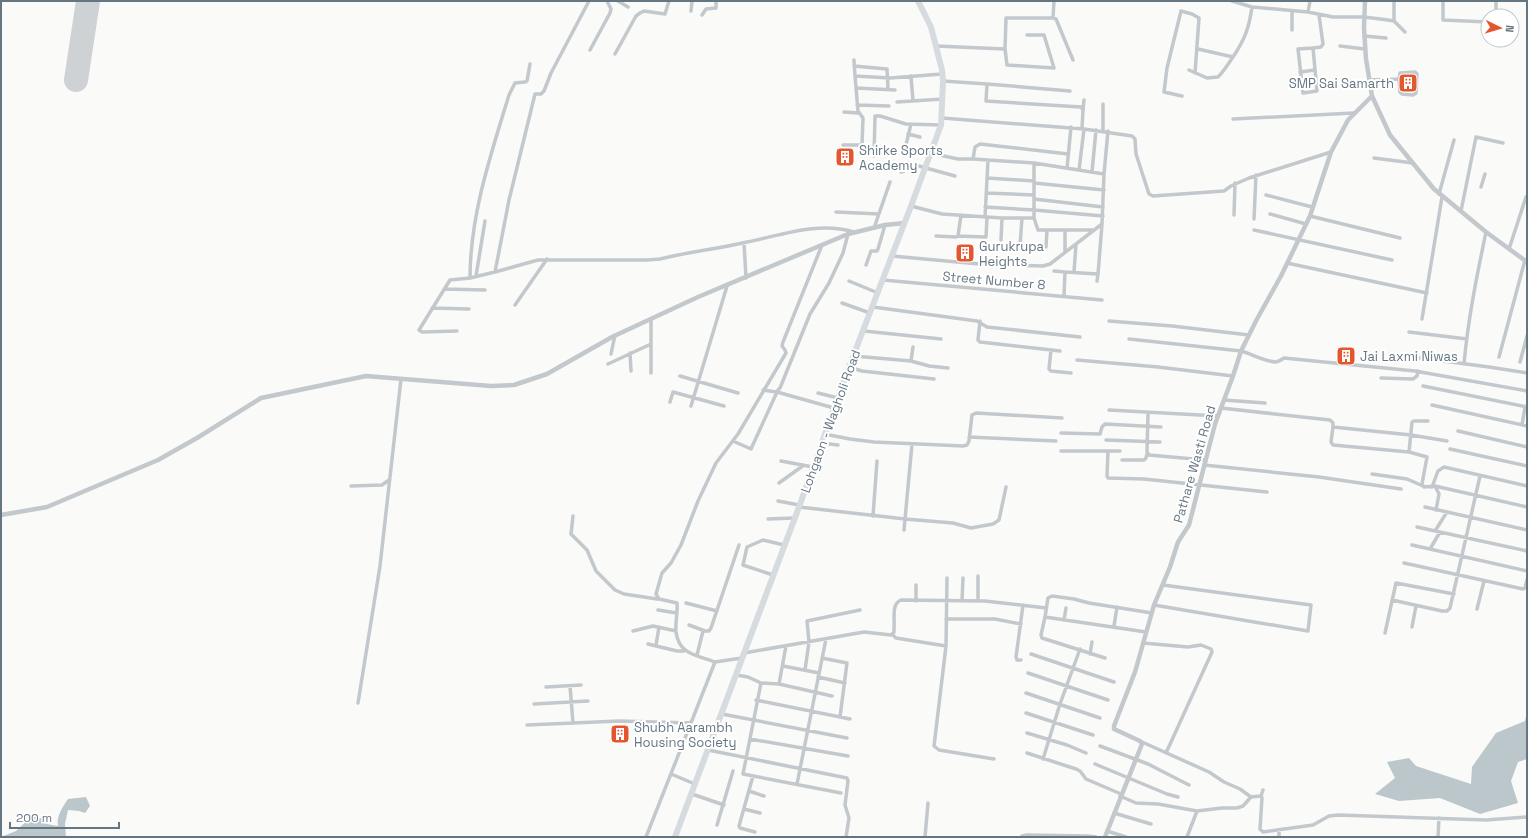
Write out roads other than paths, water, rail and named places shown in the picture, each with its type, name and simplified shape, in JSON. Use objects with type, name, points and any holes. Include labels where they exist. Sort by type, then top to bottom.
[{"type":"main road","name":"Lohgaon - Wagholi Road","points":[[675,837],[722,714],[849,367],[872,310],[941,125],[943,99],[942,74],[936,46],[926,16],[918,1]]},
{"type":"street","points":[[495,272],[509,200],[534,94],[541,94],[544,91],[551,73],[589,1]]},
{"type":"street","points":[[590,50],[610,13],[611,9],[607,1]]},
{"type":"street","points":[[618,1],[628,7]]},
{"type":"street","points":[[615,54],[636,16],[644,12],[665,14],[669,1]]},
{"type":"street","points":[[692,1],[692,10]]},
{"type":"street","points":[[702,15],[706,9],[716,8],[716,1]]},
{"type":"street","points":[[1053,18],[1054,1]]},
{"type":"street","points":[[1233,1],[1252,7],[1308,12],[1348,18],[1364,17],[1394,21],[1405,32]]},
{"type":"street","points":[[1308,12],[1310,1]]},
{"type":"street","points":[[1365,1],[1364,36],[1369,80],[1372,96],[1390,135],[1440,195],[1486,232],[1526,261],[1499,357]]},
{"type":"street","points":[[1394,1],[1394,21]]},
{"type":"street","points":[[1443,1],[1443,20],[1480,22]]},
{"type":"street","points":[[1189,70],[1207,78],[1218,77],[1224,71],[1244,39],[1249,24],[1252,7]]},
{"type":"street","points":[[1182,96],[1164,92],[1167,68],[1181,11],[1199,18],[1198,49],[1195,73]]},
{"type":"street","points":[[1292,11],[1292,30]]},
{"type":"street","points":[[1314,48],[1317,91],[1302,93],[1298,50],[1321,47],[1323,44],[1320,15]]},
{"type":"street","points":[[1027,35],[1044,35],[1054,68],[1007,65],[1004,49],[1006,18],[1056,19],[1073,60]]},
{"type":"street","points":[[1364,36],[1386,38]]},
{"type":"street","points":[[936,46],[1004,49]]},
{"type":"street","points":[[1340,46],[1365,49]]},
{"type":"street","points":[[1198,49],[1233,57]]},
{"type":"street","points":[[843,144],[862,144],[863,118],[858,113],[854,60]]},
{"type":"street","points":[[470,278],[470,254],[483,182],[509,95],[515,83],[527,81],[530,64]]},
{"type":"street","points":[[854,66],[887,70],[888,89]]},
{"type":"street","points":[[1300,72],[1316,70]]},
{"type":"street","points":[[1413,72],[1417,74],[1415,94],[1402,94],[1400,92],[1399,79],[1400,73],[1413,72]]},
{"type":"street","points":[[855,76],[888,78],[942,74]]},
{"type":"street","points":[[911,76],[913,101]]},
{"type":"street","points":[[1369,80],[1399,79]]},
{"type":"street","points":[[943,81],[1070,90]]},
{"type":"street","points":[[987,84],[986,100],[1081,107],[1083,110]]},
{"type":"street","points":[[856,88],[895,90]]},
{"type":"street","name":"Pathare Wasti Road","points":[[1142,742],[1113,728],[1135,672],[1154,605],[1170,567],[1178,542],[1189,525],[1198,486],[1218,416],[1241,351],[1310,216],[1331,152],[1348,120],[1372,96]]},
{"type":"street","points":[[896,102],[943,99]]},
{"type":"street","points":[[1079,170],[1084,100]]},
{"type":"street","points":[[857,104],[889,106]]},
{"type":"street","points":[[1102,130],[1103,104]]},
{"type":"street","points":[[844,112],[858,113]]},
{"type":"street","points":[[1233,119],[1354,114]]},
{"type":"street","points":[[874,156],[875,116],[880,116],[903,123],[941,125]]},
{"type":"street","points":[[942,118],[1083,128],[1108,131],[1134,137],[1138,159],[1148,194],[1150,195],[1222,191],[1235,183],[1256,175],[1331,152]]},
{"type":"street","points":[[911,124],[905,149],[914,152]]},
{"type":"street","points":[[1067,168],[1071,128]]},
{"type":"street","points":[[1092,172],[1096,130]]},
{"type":"street","points":[[1097,281],[1103,216],[1104,174],[1108,131]]},
{"type":"street","points":[[908,134],[920,137]]},
{"type":"street","points":[[1461,211],[1476,137],[1503,143]]},
{"type":"street","points":[[1422,319],[1427,293],[1440,195],[1454,140]]},
{"type":"street","points":[[974,159],[975,147],[980,144],[1068,154]]},
{"type":"street","points":[[930,153],[958,159],[1034,164],[1104,174]]},
{"type":"street","points":[[1374,158],[1412,163]]},
{"type":"street","points":[[936,236],[956,238],[958,236],[986,237],[985,207],[988,160]]},
{"type":"street","points":[[901,172],[904,171],[907,163],[955,176]]},
{"type":"street","points":[[1034,164],[1034,218],[1038,230],[1094,230]]},
{"type":"street","points":[[1481,187],[1485,174]]},
{"type":"street","points":[[1254,219],[1256,175]]},
{"type":"street","points":[[987,178],[1104,190]]},
{"type":"street","points":[[874,228],[890,182]]},
{"type":"street","points":[[1234,215],[1235,183]]},
{"type":"street","points":[[986,193],[1034,197],[1103,207]]},
{"type":"street","points":[[1266,195],[1312,208]]},
{"type":"street","points":[[1509,249],[1526,196]]},
{"type":"street","points":[[911,206],[942,214],[1002,218],[1034,218]]},
{"type":"street","points":[[985,207],[1103,216]]},
{"type":"street","points":[[836,212],[879,214]]},
{"type":"street","points":[[1270,214],[1306,224]]},
{"type":"street","points":[[958,236],[961,215]]},
{"type":"street","points":[[1310,216],[1400,238]]},
{"type":"street","points":[[1001,240],[1002,218]]},
{"type":"street","points":[[1020,246],[1022,218]]},
{"type":"street","points":[[476,276],[485,221]]},
{"type":"street","points":[[1,515],[47,507],[158,460],[197,438],[261,398],[366,376],[491,386],[514,385],[547,374],[615,335],[848,234],[886,225],[905,223]]},
{"type":"street","points":[[892,256],[979,264],[1043,266],[1050,264],[1102,224]]},
{"type":"street","points":[[866,265],[871,251],[878,250],[886,225]]},
{"type":"street","points":[[457,331],[419,331],[450,280],[470,278],[534,260],[651,260],[818,228],[838,228],[854,232]]},
{"type":"street","points":[[1046,247],[1047,230]]},
{"type":"street","points":[[1065,230],[1065,252]]},
{"type":"street","points":[[1254,230],[1392,260]]},
{"type":"street","points":[[1464,364],[1466,339],[1475,285],[1486,232]]},
{"type":"street","points":[[733,441],[751,449],[787,373],[810,314],[829,283],[843,253],[848,234]]},
{"type":"street","points":[[744,243],[746,278]]},
{"type":"street","points":[[1074,272],[1076,244]]},
{"type":"street","points":[[657,599],[656,594],[662,573],[671,563],[681,545],[715,465],[733,441],[786,353],[782,346],[783,342],[822,245]]},
{"type":"street","points":[[515,305],[547,259]]},
{"type":"street","points":[[1287,263],[1427,293]]},
{"type":"street","points":[[1054,271],[1098,274]]},
{"type":"street","points":[[1064,296],[1065,272]]},
{"type":"street","name":"Street Number 8","points":[[883,280],[1102,300]]},
{"type":"street","points":[[849,281],[878,293]]},
{"type":"street","points":[[691,406],[727,286]]},
{"type":"street","points":[[445,289],[485,290]]},
{"type":"street","points":[[842,303],[872,310],[980,321],[987,327],[1080,337]]},
{"type":"street","points":[[432,308],[468,309]]},
{"type":"street","points":[[651,319],[651,373]]},
{"type":"street","points":[[980,321],[978,340],[980,342],[1060,351]]},
{"type":"street","points":[[1109,321],[1172,326],[1248,335]]},
{"type":"street","points":[[864,331],[941,339]]},
{"type":"street","points":[[1409,332],[1466,339]]},
{"type":"street","points":[[611,354],[615,335]]},
{"type":"street","points":[[1520,362],[1527,336]]},
{"type":"street","points":[[1129,339],[1241,351],[1274,362],[1284,358],[1418,371],[1527,391]]},
{"type":"street","points":[[608,364],[651,344]]},
{"type":"street","points":[[911,361],[912,347]]},
{"type":"street","points":[[1051,350],[1049,369],[1051,371],[1071,373]]},
{"type":"street","points":[[630,353],[631,371]]},
{"type":"street","points":[[854,356],[911,361],[929,366],[948,368]]},
{"type":"street","points":[[1420,358],[1527,373]]},
{"type":"street","points":[[1077,360],[1158,367],[1233,376]]},
{"type":"street","points":[[849,367],[934,380]]},
{"type":"street","points":[[1381,378],[1413,379],[1417,376],[1418,371]]},
{"type":"street","points":[[680,376],[738,393]]},
{"type":"street","points":[[358,703],[380,566],[401,379]]},
{"type":"street","points":[[1423,386],[1526,407],[1522,425]]},
{"type":"street","points":[[763,390],[777,392],[834,408]]},
{"type":"street","points":[[670,402],[673,392],[724,406]]},
{"type":"street","points":[[818,393],[838,398]]},
{"type":"street","points":[[1224,400],[1265,403]]},
{"type":"street","points":[[1432,405],[1527,426]]},
{"type":"street","points":[[1221,408],[1330,420],[1333,423],[1331,442],[1334,445],[1409,452],[1427,458],[1423,486]]},
{"type":"street","points":[[1109,410],[1218,416]]},
{"type":"street","points":[[824,434],[856,440],[965,446],[968,443],[972,416],[976,413],[1062,418]]},
{"type":"street","points":[[1122,460],[1144,460],[1147,454],[1146,427],[1148,413]]},
{"type":"street","points":[[1409,452],[1412,421],[1428,421]]},
{"type":"street","points":[[1061,433],[1100,434],[1102,427],[1105,424],[1161,427]]},
{"type":"street","points":[[1333,426],[1411,435],[1447,441]]},
{"type":"street","points":[[1458,431],[1527,447]]},
{"type":"street","points":[[969,437],[1056,441]]},
{"type":"street","points":[[1106,440],[1160,442]]},
{"type":"street","points":[[821,443],[838,445]]},
{"type":"street","points":[[904,530],[912,444]]},
{"type":"street","points":[[1450,449],[1527,466]]},
{"type":"street","points":[[1061,451],[1120,451]]},
{"type":"street","points":[[1108,451],[1108,478],[1144,479],[1198,486],[1267,492]]},
{"type":"street","points":[[1147,454],[1401,489]]},
{"type":"street","points":[[781,461],[813,467]]},
{"type":"street","points":[[873,516],[877,461]]},
{"type":"street","points":[[779,483],[804,465]]},
{"type":"street","points":[[1433,486],[1438,471],[1444,467],[1527,486]]},
{"type":"street","points":[[1372,474],[1407,479],[1426,488],[1433,486],[1527,507]]},
{"type":"street","points":[[1392,600],[1442,612],[1447,611],[1450,608],[1480,476]]},
{"type":"street","points":[[351,486],[382,485],[389,480]]},
{"type":"street","points":[[1433,486],[1439,494],[1436,510]]},
{"type":"street","points":[[778,501],[799,506],[873,516],[953,523],[971,528],[993,524],[1001,518],[1006,487]]},
{"type":"street","points":[[1425,507],[1527,530]]},
{"type":"street","points":[[1435,531],[1447,512]]},
{"type":"street","points":[[573,516],[570,531],[571,534],[587,550],[596,571],[615,590],[624,594],[676,602],[678,604],[676,631],[679,643],[684,651]]},
{"type":"street","points":[[768,519],[794,518]]},
{"type":"street","points":[[1417,527],[1527,551]]},
{"type":"street","points":[[1430,549],[1440,532]]},
{"type":"street","points":[[773,575],[743,565],[747,547],[763,540],[784,546]]},
{"type":"street","points":[[697,655],[702,633],[710,630],[739,545]]},
{"type":"street","points":[[1412,545],[1527,571]]},
{"type":"street","points":[[1404,563],[1523,589],[1525,588],[1527,580]]},
{"type":"street","points":[[978,576],[978,601]]},
{"type":"street","points":[[946,578],[946,646],[934,746],[939,750],[994,759]]},
{"type":"street","points":[[962,600],[963,578]]},
{"type":"street","points":[[1477,609],[1484,581]]},
{"type":"street","points":[[1385,633],[1395,584],[1398,582],[1454,594]]},
{"type":"street","points":[[916,585],[916,601]]},
{"type":"street","points":[[1154,605],[1308,631],[1311,605],[1163,585]]},
{"type":"street","points":[[1105,658],[1041,637],[1048,598],[1050,596],[1152,613]]},
{"type":"street","points":[[892,634],[894,628],[896,603],[902,600],[962,600],[1023,604],[1046,608]]},
{"type":"street","points":[[686,603],[717,611]]},
{"type":"street","points":[[1021,660],[1017,660],[1016,657],[1023,604]]},
{"type":"street","points":[[1412,627],[1416,606]]},
{"type":"street","points":[[1114,626],[1117,607]]},
{"type":"street","points":[[1064,620],[1066,608]]},
{"type":"street","points":[[658,610],[677,613]]},
{"type":"street","points":[[805,670],[809,642],[807,621],[860,610]]},
{"type":"street","points":[[1045,617],[1114,626],[1146,632]]},
{"type":"street","points":[[946,619],[995,619],[1021,624]]},
{"type":"street","points":[[689,625],[705,631]]},
{"type":"street","points":[[633,631],[651,626],[676,631]]},
{"type":"street","points":[[656,645],[659,627]]},
{"type":"street","points":[[648,644],[677,651],[684,651],[715,662],[786,646],[864,632],[888,635],[892,634]]},
{"type":"street","points":[[892,634],[896,638],[946,646]]},
{"type":"street","points":[[797,784],[826,639]]},
{"type":"street","points":[[1090,654],[1092,642]]},
{"type":"street","points":[[1143,643],[1188,647],[1201,645],[1211,649],[1212,652],[1166,753]]},
{"type":"street","points":[[780,684],[786,646]]},
{"type":"street","points":[[1043,759],[1060,704],[1068,686],[1072,669],[1080,649]]},
{"type":"street","points":[[1031,654],[1114,682]]},
{"type":"street","points":[[822,658],[846,662],[845,683],[840,717]]},
{"type":"street","points":[[646,837],[715,662]]},
{"type":"street","points":[[783,666],[819,673]]},
{"type":"street","points":[[1028,673],[1108,700]]},
{"type":"street","points":[[736,675],[748,677],[760,683],[780,684],[832,696]]},
{"type":"street","points":[[818,678],[845,683]]},
{"type":"street","points":[[760,683],[743,774],[841,793]]},
{"type":"street","points":[[546,687],[581,685]]},
{"type":"street","points":[[570,686],[573,723]]},
{"type":"street","points":[[1026,693],[1100,718]]},
{"type":"street","points":[[756,700],[850,719]]},
{"type":"street","points":[[534,704],[588,701]]},
{"type":"street","points":[[1026,713],[1093,735]]},
{"type":"street","points":[[722,714],[847,738]]},
{"type":"street","points":[[527,725],[619,721],[691,723]]},
{"type":"street","points":[[1027,733],[1086,752]]},
{"type":"street","points":[[750,739],[848,756]]},
{"type":"street","points":[[1105,837],[1120,795],[1142,742],[1209,772],[1224,782],[1240,789],[1251,798]]},
{"type":"street","points":[[1100,746],[1148,764],[1189,785]]},
{"type":"street","points":[[708,750],[847,778],[848,781],[845,807],[849,818],[846,837]]},
{"type":"street","points":[[1027,754],[1078,770],[1086,779],[1136,803],[1158,804],[1197,812],[1222,808],[1237,808],[1243,806],[1251,798],[1261,796]]},
{"type":"street","points":[[1095,764],[1167,794],[1178,797]]},
{"type":"street","points":[[717,825],[733,771]]},
{"type":"street","points":[[671,774],[695,784]]},
{"type":"street","points":[[753,776],[739,827],[755,832]]},
{"type":"street","points":[[1264,790],[1261,796],[1260,829],[1262,832],[1313,825],[1334,815],[1486,820],[1527,817]]},
{"type":"street","points":[[749,791],[764,796]]},
{"type":"street","points":[[692,794],[724,804]]},
{"type":"street","points":[[925,837],[928,803]]},
{"type":"street","points":[[744,809],[760,813]]},
{"type":"street","points":[[1187,837],[1197,812]]},
{"type":"street","points":[[1114,814],[1151,824]]},
{"type":"street","points":[[1438,837],[1439,818]]},
{"type":"street","points":[[1279,830],[1279,837]]},
{"type":"street","points":[[1107,831],[1126,837]]},
{"type":"street","points":[[1272,831],[1272,837]]},
{"type":"street","points":[[1022,836],[1096,837]]},
{"type":"place","name":"SMP Sai Samarth","points":[[1408,83]]},
{"type":"place","name":"Shirke Sports Academy","points":[[845,157]]},
{"type":"place","name":"Gurukrupa Heights","points":[[965,253]]},
{"type":"place","name":"Jai Laxmi Niwas","points":[[1346,356]]},
{"type":"place","name":"Shubh Aarambh Housing Society","points":[[620,734]]}]
